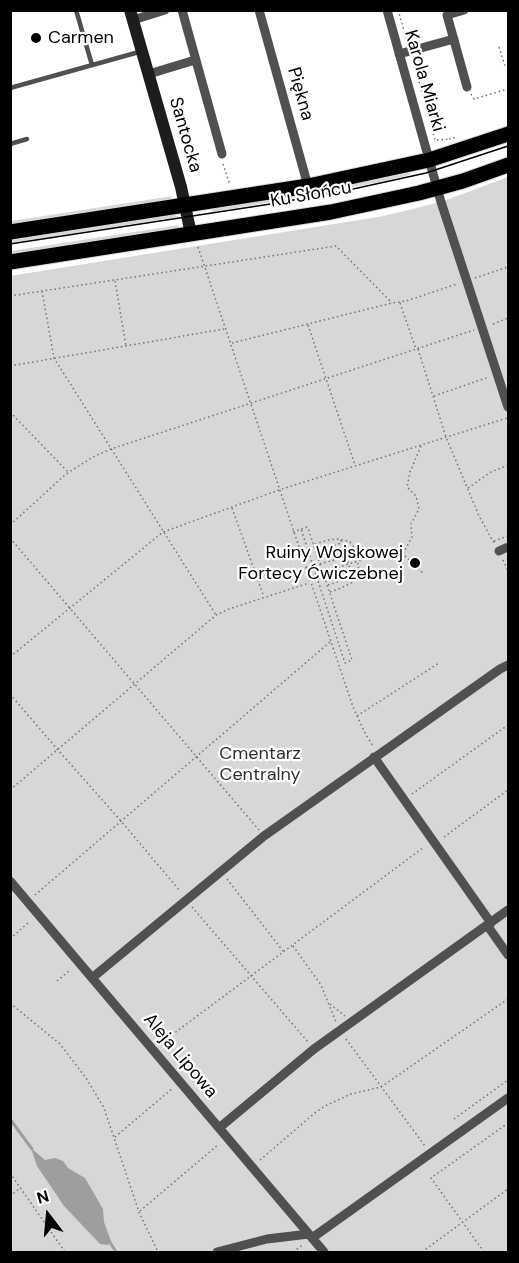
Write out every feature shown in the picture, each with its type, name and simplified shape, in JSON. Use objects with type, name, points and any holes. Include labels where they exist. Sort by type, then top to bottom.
[{"type":"main road","name":"Ku Słońcu","points":[[10,232],[309,186],[429,160],[508,134]]},
{"type":"main road","name":"Ku Słońcu","points":[[10,262],[439,195],[508,165]]},
{"type":"street","name":"Santocka","points":[[165,10],[131,15],[186,205]]},
{"type":"street","name":"Santocka","points":[[182,10],[222,154]]},
{"type":"street","name":"Piękna","points":[[259,10],[309,186]]},
{"type":"street","name":"Karola Miarki","points":[[387,10],[429,160]]},
{"type":"street","points":[[464,10],[447,15],[467,87]]},
{"type":"street","points":[[399,54],[454,39]]},
{"type":"street","points":[[149,74],[195,60]]},
{"type":"street","points":[[429,160],[508,407]]},
{"type":"street","points":[[186,205],[191,234]]},
{"type":"street","points":[[498,551],[508,547]]},
{"type":"street","points":[[92,978],[264,836],[376,755],[508,665]]},
{"type":"street","points":[[376,755],[508,955]]},
{"type":"street","name":"Aleja Lipowa","points":[[10,881],[313,1242],[324,1252]]},
{"type":"street","points":[[219,1128],[339,1030],[508,910]]},
{"type":"street","points":[[217,1252],[267,1239],[313,1242],[508,1098]]},
{"type":"lane","points":[[76,10],[92,65]]},
{"type":"lane","points":[[10,88],[142,52]]},
{"type":"lane","points":[[10,144],[27,139]]},
{"type":"path","points":[[398,10],[435,140]]},
{"type":"path","points":[[500,47],[505,66]]},
{"type":"path","points":[[467,87],[474,99],[508,89]]},
{"type":"path","points":[[430,142],[449,139]]},
{"type":"path","points":[[191,234],[195,238],[330,642],[357,716],[376,755]]},
{"type":"path","points":[[10,296],[336,246],[392,303]]},
{"type":"path","points":[[231,344],[406,301],[508,267]]},
{"type":"path","points":[[115,281],[126,347]]},
{"type":"path","points":[[42,291],[54,358],[216,615]]},
{"type":"path","points":[[400,302],[446,437],[478,516],[508,571]]},
{"type":"path","points":[[10,525],[69,472],[111,449],[508,318]]},
{"type":"path","points":[[308,325],[355,466]]},
{"type":"path","points":[[10,366],[225,329]]},
{"type":"path","points":[[433,396],[498,374]]},
{"type":"path","points":[[10,412],[69,472]]},
{"type":"path","points":[[10,657],[163,532],[279,490],[508,417]]},
{"type":"path","points":[[421,445],[410,472],[407,487],[416,496],[419,509],[411,524],[412,537],[404,554],[423,573]]},
{"type":"path","points":[[467,489],[491,472],[508,465]]},
{"type":"path","points":[[232,507],[264,598]]},
{"type":"path","points":[[293,532],[301,529],[308,528],[352,660],[345,663],[301,529]]},
{"type":"path","points":[[493,541],[508,536]]},
{"type":"path","points":[[10,538],[264,836]]},
{"type":"path","points":[[306,544],[329,540],[350,542],[361,560],[358,561],[359,574],[354,580],[341,588],[322,592]]},
{"type":"path","points":[[340,540],[354,580]]},
{"type":"path","points":[[308,550],[342,543]]},
{"type":"path","points":[[329,547],[340,581]]},
{"type":"path","points":[[318,557],[344,549]]},
{"type":"path","points":[[305,569],[356,553]]},
{"type":"path","points":[[308,578],[358,561]]},
{"type":"path","points":[[325,579],[351,571]]},
{"type":"path","points":[[327,585],[352,576]]},
{"type":"path","points":[[10,790],[216,615],[310,583]]},
{"type":"path","points":[[324,598],[330,592]]},
{"type":"path","points":[[329,613],[336,610]]},
{"type":"path","points":[[334,628],[341,626]]},
{"type":"path","points":[[336,634],[343,632]]},
{"type":"path","points":[[27,901],[330,642]]},
{"type":"path","points":[[341,649],[348,647]]},
{"type":"path","points":[[357,716],[439,663]]},
{"type":"path","points":[[10,694],[314,1049]]},
{"type":"path","points":[[404,800],[508,725]]},
{"type":"path","points":[[153,1049],[292,945],[508,790]]},
{"type":"path","points":[[220,872],[284,952]]},
{"type":"path","points":[[10,939],[38,914]]},
{"type":"path","points":[[292,945],[321,985],[339,1030],[430,1154]]},
{"type":"path","points":[[57,981],[79,962]]},
{"type":"path","points":[[252,1167],[326,1106],[351,1094],[381,1088],[508,999]]},
{"type":"path","points":[[10,1003],[60,1044],[86,1078],[104,1108],[139,1212],[158,1252]]},
{"type":"path","points":[[330,1003],[352,1021]]},
{"type":"path","points":[[454,1119],[508,1080]]},
{"type":"path","points":[[114,1138],[180,1082]]},
{"type":"path","points":[[484,1252],[431,1178],[508,1124]]},
{"type":"path","points":[[139,1212],[227,1137]]},
{"type":"path","points":[[10,1173],[64,1252]]},
{"type":"path","points":[[10,1196],[21,1188]]},
{"type":"path","points":[[422,1252],[508,1189]]},
{"type":"path","points":[[293,1252],[313,1242]]},
{"type":"green space","points":[[409,169],[410,175],[384,181],[212,212],[211,206]]},
{"type":"green space","name":"Cmentarz Centralny","points":[[508,177],[508,1252],[11,1252],[10,276],[384,216],[441,202]]},
{"type":"green space","points":[[173,196],[165,203],[11,227],[11,221]]},
{"type":"green space","points":[[174,214],[178,217],[11,243],[11,236]]},
{"type":"green space","points":[[179,225],[177,229],[11,257],[11,251]]},
{"type":"shaded area","points":[[31,1148],[45,1160],[55,1158],[63,1161],[68,1168],[85,1178],[103,1209],[104,1222],[111,1241],[108,1245],[100,1244],[64,1206],[37,1166]]},
{"type":"waterway","points":[[10,1119],[32,1149]]},
{"type":"waterway","points":[[108,1239],[116,1252]]},
{"type":"tram line","points":[[10,244],[353,189],[426,173],[508,146]]},
{"type":"place","name":"Carmen","points":[[36,38]]},
{"type":"place","name":"Ruiny Wojskowej Fortecy Ćwiczebnej","points":[[415,563]]}]
